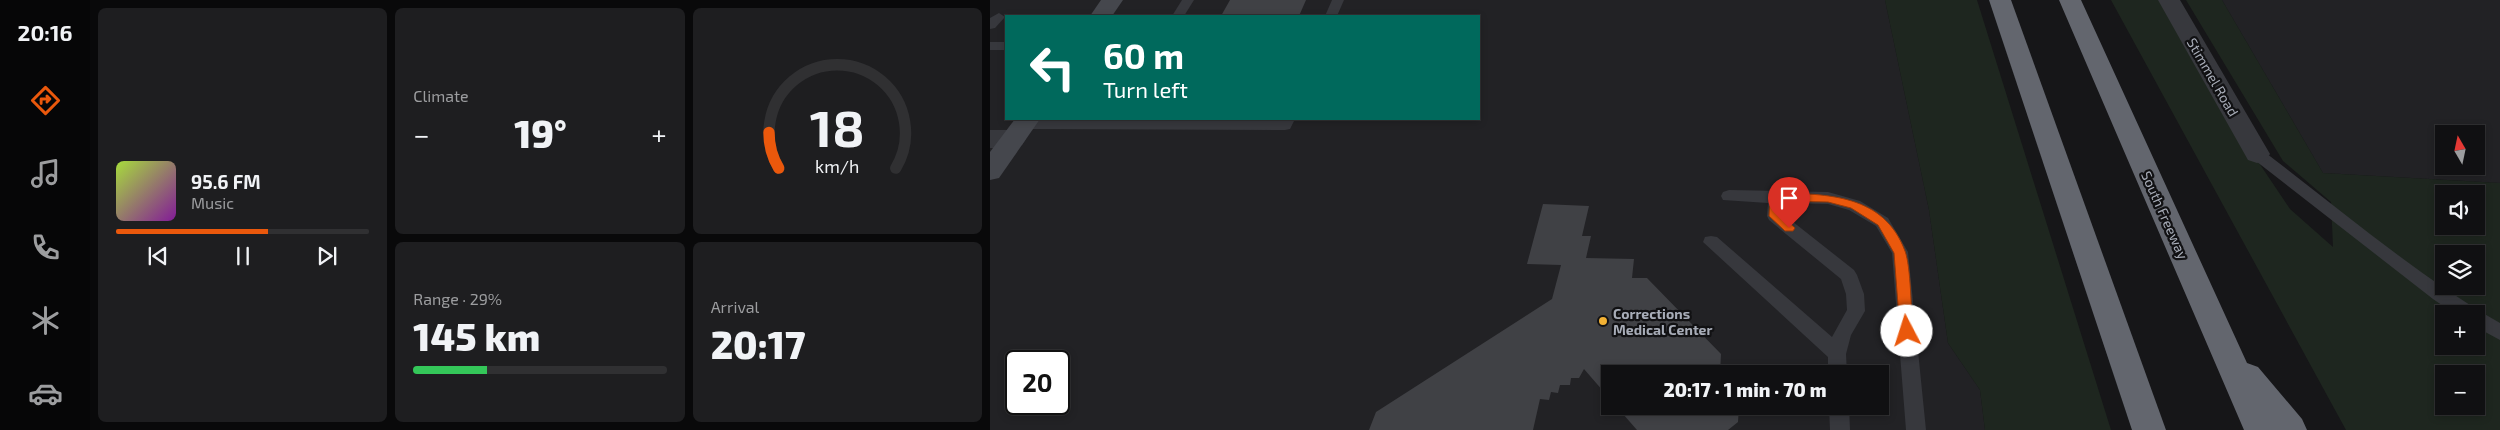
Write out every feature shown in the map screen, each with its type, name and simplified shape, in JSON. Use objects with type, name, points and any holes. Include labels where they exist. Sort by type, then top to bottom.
[{"type":"highway","points":[[2000,0],[2149,430]]},
{"type":"highway","name":"South Freeway","points":[[2070,0],[2260,430]]},
{"type":"highway","points":[[2224,348],[2290,430]]},
{"type":"main road","points":[[1102,15],[1112,0]]},
{"type":"main road","points":[[990,171],[1014,130]]},
{"type":"street","name":"Stimmel Road","points":[[2169,0],[2257,154]]},
{"type":"lane","points":[[1179,15],[1188,0]]},
{"type":"lane","points":[[1331,15],[1338,0]]},
{"type":"lane","points":[[990,46],[1005,46]]},
{"type":"lane","points":[[1014,130],[1110,121],[1285,125],[1288,120]]},
{"type":"lane","points":[[2257,154],[2439,294],[2456,305]]},
{"type":"lane","points":[[1729,196],[1828,198],[1854,205],[1882,222],[1900,252],[1916,430]]},
{"type":"lane","points":[[1776,197],[1775,216],[1848,275],[1855,294],[1856,312],[1842,333],[1837,354],[1838,365]]},
{"type":"lane","points":[[1711,242],[1807,325],[1837,354]]},
{"type":"lane","points":[[2485,323],[2500,332]]},
{"type":"lane","points":[[1839,415],[1840,430]]},
{"type":"shaded area","points":[[990,0],[1885,0],[1929,210],[1948,343],[1980,390],[1985,430],[990,430]]},
{"type":"shaded area","points":[[1885,0],[1977,0],[2111,430],[1985,430],[1980,390],[1948,343],[1929,210]]},
{"type":"shaded area","points":[[2111,0],[2165,0],[2230,120],[2290,209],[2333,247],[2331,202],[2283,161],[2186,0],[2222,0],[2323,173],[2500,183],[2500,430],[2346,430]]},
{"type":"shaded area","points":[[2222,0],[2500,0],[2500,183],[2323,173]]},
{"type":"building","points":[[1230,0],[1306,0],[1299,15],[1222,15]]},
{"type":"building","name":"Corrections Medical Center","points":[[1543,204],[1589,206],[1582,236],[1591,236],[1586,258],[1634,259],[1632,278],[1647,278],[1721,354],[1720,365],[1601,365],[1601,389],[1584,369],[1579,378],[1571,378],[1570,385],[1560,385],[1558,393],[1551,392],[1549,400],[1540,399],[1533,430],[1369,430],[1376,412],[1552,299],[1561,265],[1527,264]]},
{"type":"building","points":[[1624,415],[1738,415],[1738,422],[1728,430],[1637,430]]},
{"type":"place","name":"Corrections Medical Center","points":[[1603,321]]},
{"type":"route","points":[[1789,228],[1775,216],[1776,197],[1828,198],[1854,205],[1882,222],[1900,252],[1907,331]]}]
